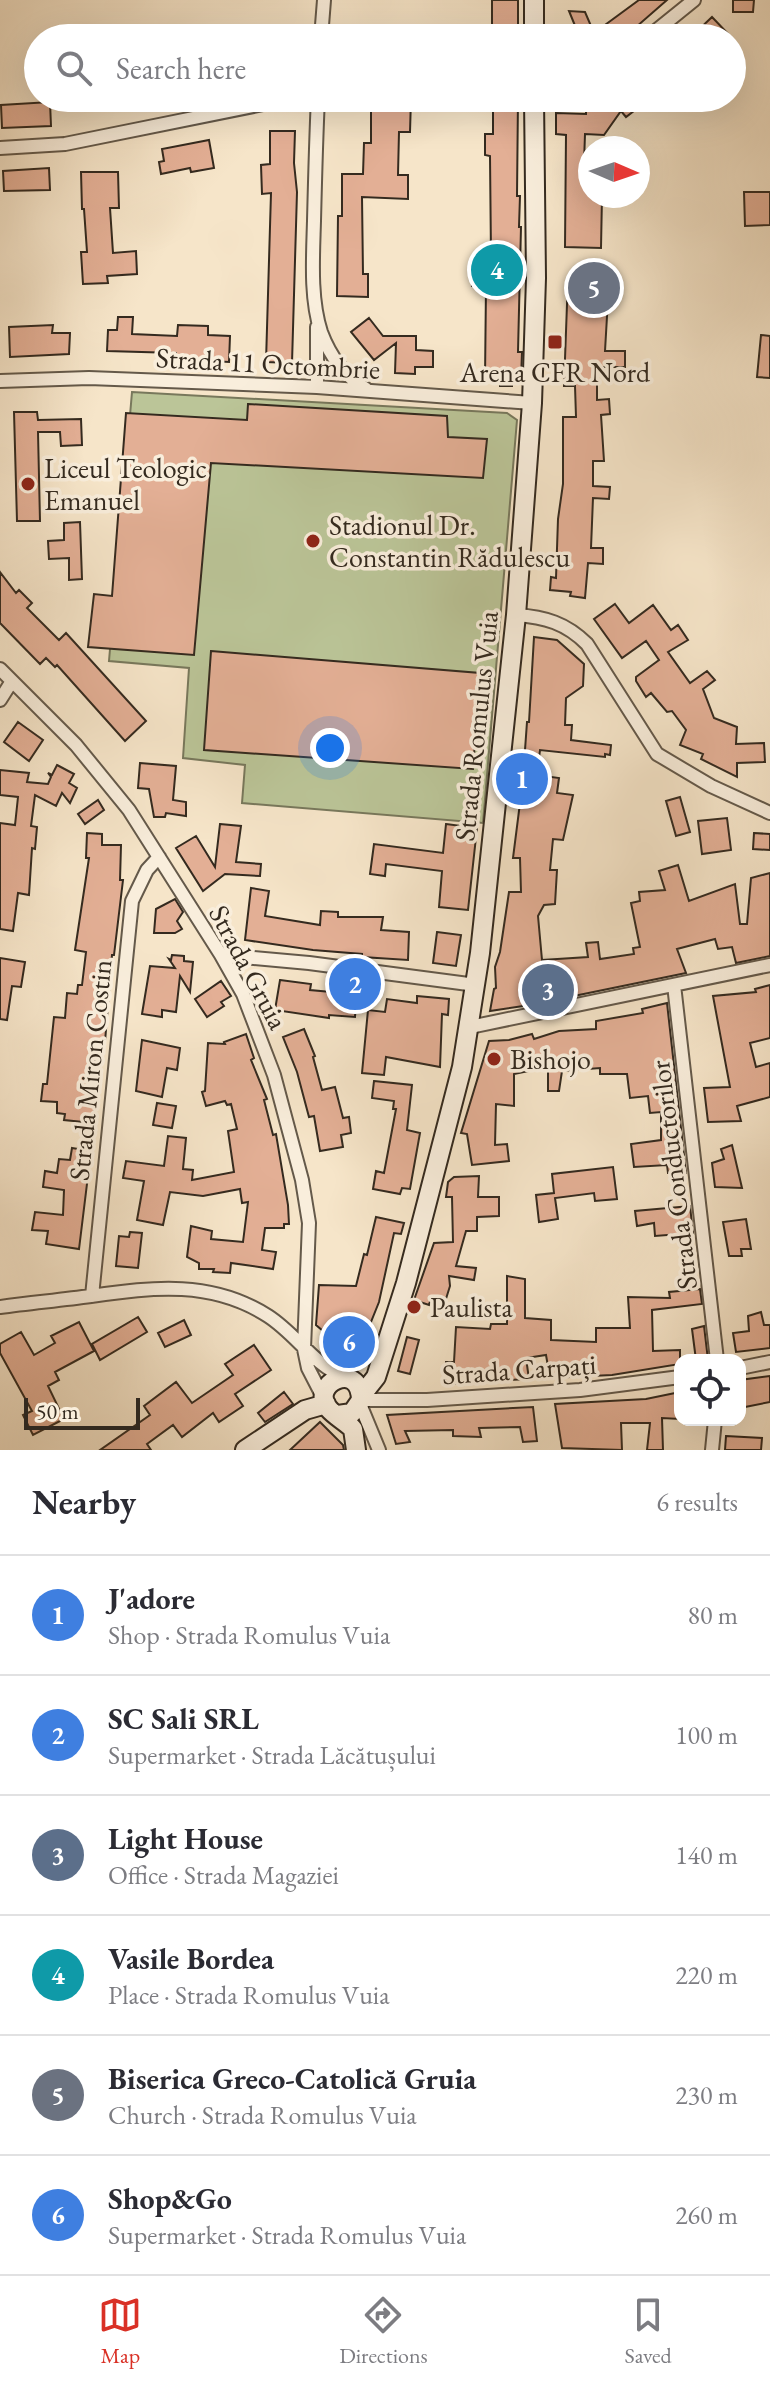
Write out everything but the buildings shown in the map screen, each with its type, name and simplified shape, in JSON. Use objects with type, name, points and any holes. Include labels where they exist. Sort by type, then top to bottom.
[{"type":"street","points":[[322,24],[324,0]]},
{"type":"street","points":[[534,0],[534,24]]},
{"type":"street","points":[[664,24],[694,0]]},
{"type":"street","points":[[0,148],[65,144],[224,112]]},
{"type":"street","points":[[317,387],[314,242],[318,112]]},
{"type":"street","name":"Strada Romulus Vuia","points":[[361,1400],[376,1377],[406,1283],[470,1027],[476,985],[516,615],[532,403],[536,278],[534,112]]},
{"type":"street","points":[[317,312],[321,332],[336,362],[355,382],[371,392]]},
{"type":"street","name":"Strada 11 Octombrie","points":[[0,381],[89,378],[317,387],[532,403]]},
{"type":"street","points":[[516,615],[538,616],[573,631],[587,644],[657,754],[711,786],[770,813]]},
{"type":"street","name":"Strada Gruia","points":[[0,669],[103,776],[221,955],[259,1031],[293,1140],[309,1223],[304,1349]]},
{"type":"street","points":[[0,700],[12,681]]},
{"type":"street","name":"Strada Miron Costin","points":[[92,1296],[132,901],[147,870],[159,857]]},
{"type":"street","points":[[221,955],[476,985]]},
{"type":"street","points":[[470,1027],[770,965]]},
{"type":"street","name":"Strada Conductorilor","points":[[674,985],[716,1354]]},
{"type":"street","points":[[0,1307],[160,1287],[219,1294],[246,1304],[270,1317],[333,1373],[348,1378],[358,1386],[379,1450]]},
{"type":"street","name":"Strada Romulus Vuia","points":[[348,1378],[362,1375],[386,1348]]},
{"type":"street","points":[[304,1349],[308,1368],[329,1406],[372,1450]]},
{"type":"street","points":[[746,1367],[770,1362]]},
{"type":"street","points":[[329,1406],[325,1390],[331,1382],[348,1378]]},
{"type":"street","name":"Strada Carpați","points":[[361,1400],[427,1400],[580,1390],[674,1378]]},
{"type":"street","points":[[245,1450],[305,1410],[329,1406],[352,1413],[361,1400]]},
{"type":"street","points":[[712,1450],[714,1426]]},
{"type":"street","points":[[353,1429],[356,1450]]},
{"type":"green space","name":"Stadionul Dr. Constantin Rădulescu","points":[[132,392],[507,413],[517,420],[483,823],[242,803],[245,765],[183,758],[189,668],[109,661]]},
{"type":"place","name":"Vasile Bordea","points":[[497,270]]},
{"type":"place","name":"Biserica Greco-Catolică Gruia","points":[[594,288]]},
{"type":"place","name":"Arena CFR Nord","points":[[555,342]]},
{"type":"place","name":"Liceul Teologic Emanuel","points":[[28,484]]},
{"type":"place","name":"Stadionul Dr. Constantin Rădulescu","points":[[313,541]]},
{"type":"place","name":"J'adore","points":[[522,779]]},
{"type":"place","name":"SC Sali SRL","points":[[355,984]]},
{"type":"place","name":"Light House","points":[[548,990]]},
{"type":"place","name":"Bishojo","points":[[494,1059]]},
{"type":"place","name":"Paulista","points":[[414,1307]]},
{"type":"place","name":"Shop&Go","points":[[349,1342]]}]
